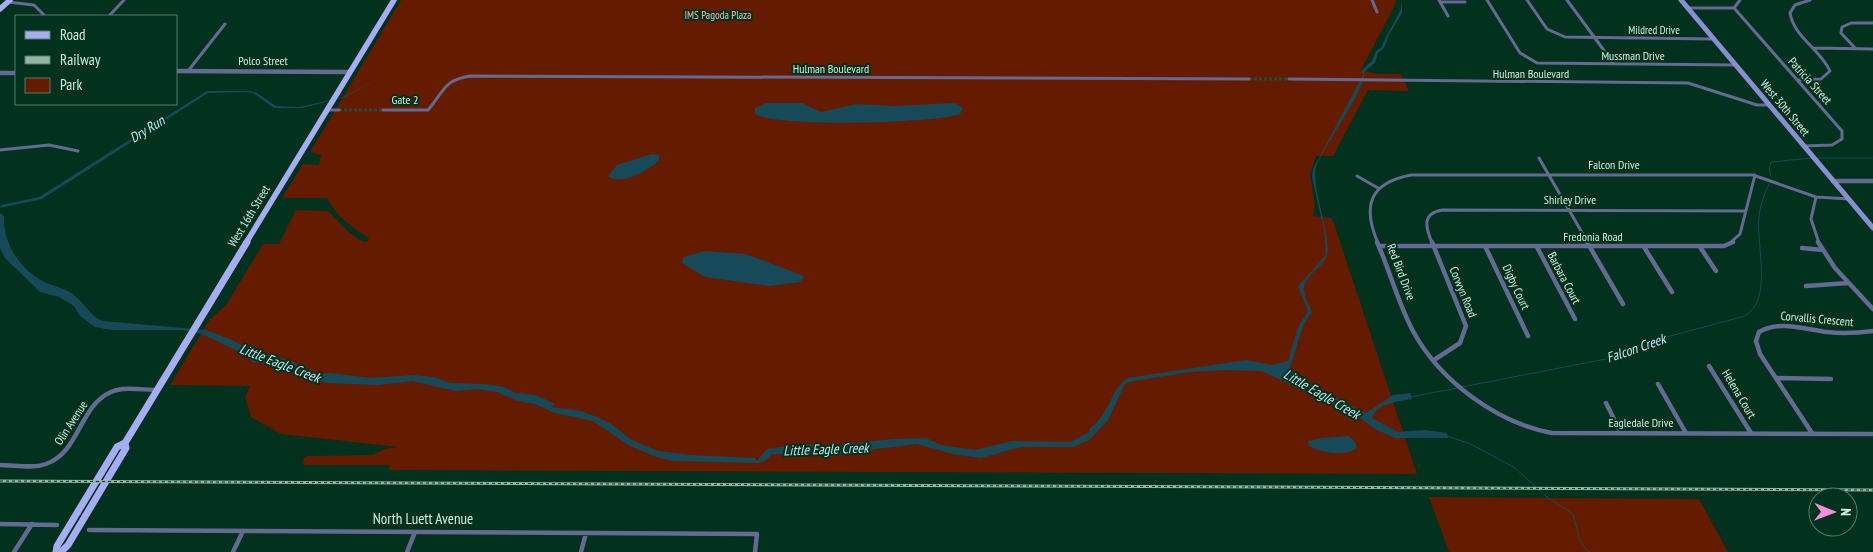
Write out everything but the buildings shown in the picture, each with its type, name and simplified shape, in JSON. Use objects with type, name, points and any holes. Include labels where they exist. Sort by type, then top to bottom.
[{"type":"main road","name":"West 16th Street","points":[[56,552],[57,546],[117,447],[125,443],[394,0]]},
{"type":"main road","name":"West 30th Street","points":[[1681,0],[1873,228]]},
{"type":"main road","points":[[0,9],[9,1]]},
{"type":"main road","name":"West 16th Street","points":[[61,552],[68,545],[126,448],[125,443]]},
{"type":"street","points":[[110,15],[124,0]]},
{"type":"street","points":[[1372,0],[1377,12]]},
{"type":"street","name":"Mussman Drive","points":[[1486,0],[1520,53],[1531,61],[1548,64],[1735,65]]},
{"type":"street","name":"Mildred Drive","points":[[1527,0],[1545,27],[1552,33],[1569,38],[1713,38]]},
{"type":"street","points":[[1568,0],[1614,64]]},
{"type":"street","points":[[1688,8],[1734,8],[1740,0]]},
{"type":"street","points":[[1798,80],[1821,79],[1829,73],[1826,62],[1794,28],[1790,17],[1794,7],[1810,0]]},
{"type":"street","points":[[9,1],[34,5],[43,15]]},
{"type":"street","points":[[1440,1],[1465,2]]},
{"type":"street","points":[[1440,1],[1448,16]]},
{"type":"street","name":"Patricia Street","points":[[1734,8],[1842,133],[1841,140],[1836,144],[1804,146]]},
{"type":"street","points":[[1855,48],[1842,33],[1842,27],[1850,24],[1873,23]]},
{"type":"street","points":[[188,71],[225,24]]},
{"type":"street","points":[[1813,48],[1873,48]]},
{"type":"street","name":"Polco Street","points":[[178,71],[350,72]]},
{"type":"street","points":[[0,73],[15,73]]},
{"type":"street","name":"Hulman Boulevard","points":[[428,110],[443,87],[455,79],[470,76],[1250,79]]},
{"type":"street","name":"Hulman Boulevard","points":[[1289,79],[1688,83],[1756,105],[1769,105]]},
{"type":"street","points":[[327,110],[340,110]]},
{"type":"street","name":"Gate 2","points":[[383,110],[428,110]]},
{"type":"street","points":[[0,150],[56,145],[78,150]]},
{"type":"street","points":[[1539,158],[1623,304]]},
{"type":"street","name":"Falcon Drive","points":[[1378,188],[1394,179],[1412,174],[1755,175],[1816,197],[1848,199]]},
{"type":"street","name":"Fredonia Road","points":[[1380,246],[1721,247],[1736,241],[1740,233],[1755,175]]},
{"type":"street","points":[[1356,176],[1378,188]]},
{"type":"street","points":[[1833,181],[1873,181]]},
{"type":"street","name":"Red Bird Drive","points":[[1378,188],[1371,199],[1369,212],[1380,246],[1411,327],[1434,360]]},
{"type":"street","points":[[1816,197],[1810,211],[1811,220],[1823,250],[1848,283],[1873,309]]},
{"type":"street","name":"Shirley Drive","points":[[1434,246],[1426,229],[1426,222],[1430,215],[1439,210],[1746,211]]},
{"type":"street","name":"Corwyn Road","points":[[1434,246],[1466,326],[1464,338],[1460,344],[1434,360]]},
{"type":"street","name":"Digby Court","points":[[1485,246],[1528,336]]},
{"type":"street","name":"Barbara Court","points":[[1537,246],[1575,319]]},
{"type":"street","points":[[1644,247],[1672,292]]},
{"type":"street","points":[[1700,247],[1716,270]]},
{"type":"street","points":[[1802,248],[1823,250]]},
{"type":"street","points":[[1806,286],[1848,283]]},
{"type":"street","name":"Corvallis Crescent","points":[[1812,434],[1757,346],[1758,334],[1765,328],[1778,325],[1837,332],[1873,331]]},
{"type":"street","name":"Eagledale Drive","points":[[1434,360],[1501,416],[1532,430],[1552,433],[1873,434]]},
{"type":"street","name":"Helena Court","points":[[1709,366],[1751,433]]},
{"type":"street","points":[[1776,378],[1831,379]]},
{"type":"street","points":[[1658,384],[1686,433]]},
{"type":"street","name":"Olin Avenue","points":[[0,465],[40,465],[52,462],[64,453],[99,399],[114,391],[157,390]]},
{"type":"street","points":[[1606,403],[1621,433]]},
{"type":"street","points":[[0,524],[57,525]]},
{"type":"street","points":[[14,552],[32,524]]},
{"type":"street","name":"North Luett Avenue","points":[[89,530],[757,534],[755,552]]},
{"type":"street","points":[[233,552],[243,531]]},
{"type":"street","points":[[407,552],[414,532]]},
{"type":"street","points":[[581,552],[586,533]]},
{"type":"green space","name":"IMS Pagoda Plaza","points":[[401,0],[1396,0],[1361,70],[1376,74],[1401,74],[1409,91],[1368,90],[1333,156],[1316,156],[1310,174],[1315,206],[1313,216],[1332,218],[1417,474],[388,470],[390,465],[303,465],[304,458],[307,456],[372,455],[385,449],[398,447],[281,434],[251,417],[245,397],[250,386],[170,385],[210,319],[226,305],[263,244],[279,244],[296,210],[327,211],[356,238],[367,242],[369,238],[345,221],[335,211],[327,198],[282,198],[303,164],[319,165],[321,155],[310,152]]},
{"type":"green space","points":[[1429,497],[1699,499],[1728,552],[1449,552]]},
{"type":"water","points":[[1402,0],[1402,13],[1384,48],[1378,53],[1375,63],[1364,72],[1359,90],[1316,167],[1316,183],[1328,250],[1324,261],[1304,285],[1304,291],[1312,313],[1301,332],[1289,369],[1311,385],[1366,413],[1393,395],[1410,393],[1412,399],[1383,406],[1374,413],[1372,418],[1398,432],[1424,430],[1447,433],[1448,438],[1395,438],[1375,429],[1359,417],[1262,371],[1225,370],[1191,372],[1133,381],[1125,384],[1108,420],[1089,440],[1073,447],[1020,447],[981,458],[953,454],[917,444],[834,454],[772,454],[765,461],[758,463],[673,461],[630,446],[593,421],[555,413],[535,404],[518,401],[497,392],[477,389],[455,391],[412,381],[378,385],[326,383],[280,366],[253,362],[246,355],[202,334],[182,330],[112,330],[95,327],[80,316],[74,306],[59,297],[40,292],[5,258],[0,248],[0,213],[4,216],[6,236],[10,246],[22,265],[38,278],[72,294],[95,317],[103,321],[206,330],[232,340],[255,353],[290,360],[315,375],[330,373],[371,378],[413,375],[434,377],[450,383],[485,384],[504,387],[516,393],[536,395],[555,404],[551,407],[581,411],[597,417],[611,424],[632,440],[658,451],[690,455],[756,458],[755,460],[758,460],[767,449],[802,444],[830,446],[892,439],[926,438],[941,445],[975,450],[1012,441],[1070,442],[1090,432],[1089,429],[1101,418],[1116,390],[1127,378],[1246,360],[1272,365],[1288,361],[1298,327],[1308,311],[1298,286],[1326,255],[1324,230],[1312,177],[1313,169],[1363,75],[1362,70],[1372,61],[1376,51],[1382,47],[1401,9]]},
{"type":"water","name":"Dry Run","points":[[382,77],[345,97],[302,108],[274,108],[253,93],[208,93],[42,199],[0,208],[1,205],[39,197],[207,91],[250,91],[257,93],[276,106],[300,107],[343,97]]},
{"type":"water","points":[[766,103],[802,103],[821,112],[856,104],[894,106],[954,103],[963,108],[960,114],[944,117],[856,123],[793,121],[755,114],[755,108]]},
{"type":"water","points":[[652,154],[659,155],[659,160],[635,176],[614,179],[608,176],[617,165]]},
{"type":"water","points":[[705,251],[746,254],[804,276],[800,282],[770,286],[705,277],[682,263],[683,257]]},
{"type":"water","points":[[1349,436],[1355,442],[1357,448],[1340,453],[1320,451],[1309,446],[1308,441],[1322,438]]},
{"type":"waterway","name":"Falcon Creek","points":[[1771,176],[1769,169],[1771,162],[1812,158]]},
{"type":"waterway","name":"Falcon Creek","points":[[1816,158],[1873,158]]},
{"type":"waterway","name":"Falcon Creek","points":[[1462,387],[1611,358],[1644,343],[1745,316],[1754,308],[1759,297],[1761,285],[1759,217],[1762,200],[1769,184]]},
{"type":"waterway","name":"Falcon Creek","points":[[1410,397],[1458,388]]},
{"type":"waterway","name":"Little Eagle Creek","points":[[1447,436],[1471,444],[1515,468],[1547,497],[1573,514],[1580,541],[1589,552]]},
{"type":"tunnel","points":[[1249,79],[1289,79]]},
{"type":"tunnel","points":[[339,110],[383,110]]},
{"type":"railway","points":[[0,481],[1873,490]]}]
